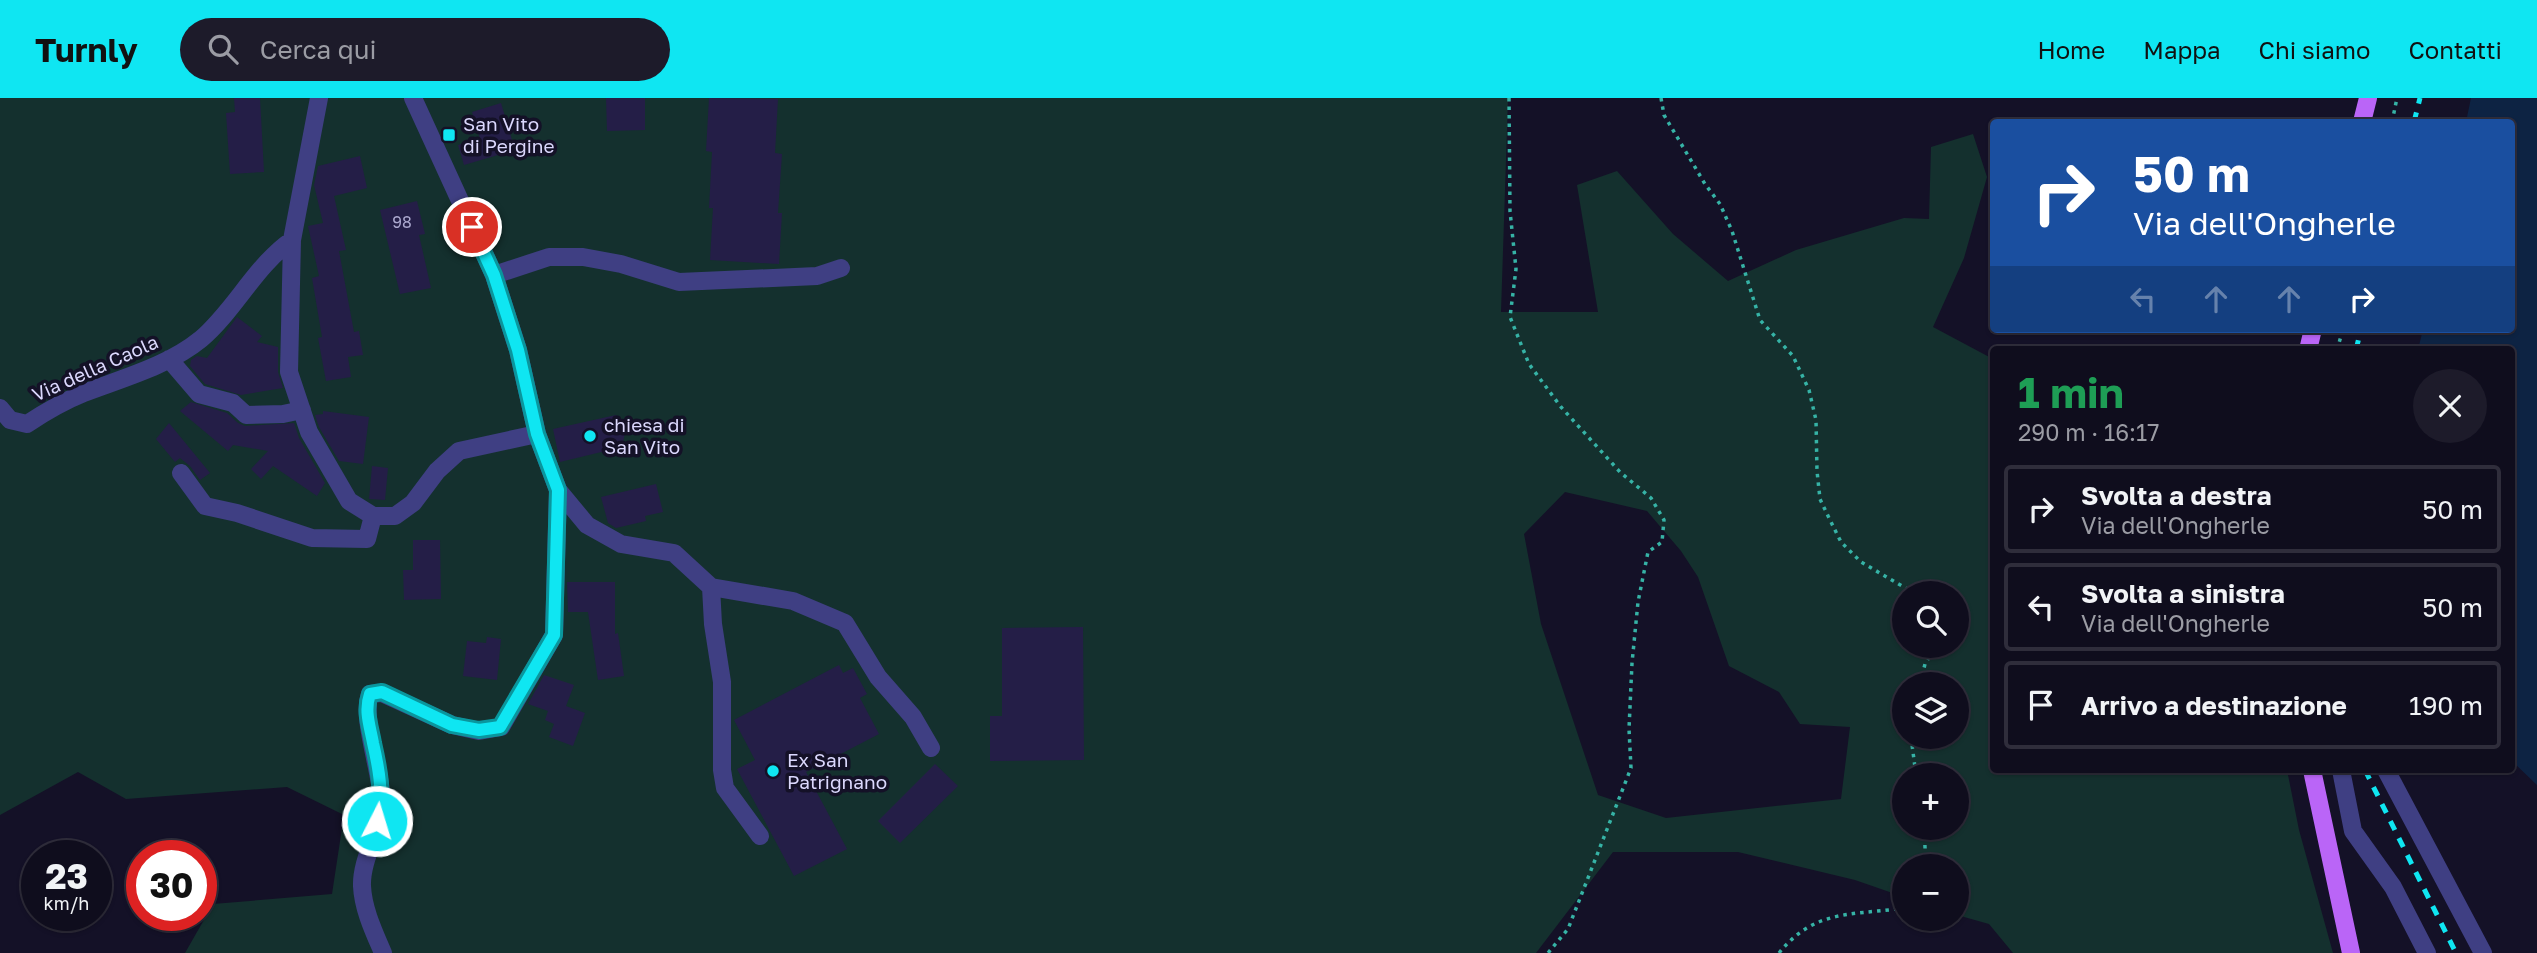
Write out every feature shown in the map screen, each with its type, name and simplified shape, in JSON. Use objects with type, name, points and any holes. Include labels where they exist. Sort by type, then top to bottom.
[{"type":"main road","points":[[2362,119],[2364,100]]},
{"type":"main road","points":[[2313,773],[2351,953]]},
{"type":"street","points":[[319,98],[292,240],[289,372],[309,432],[349,501],[373,516],[396,516],[413,503],[437,471],[459,451],[537,434]]},
{"type":"street","points":[[413,98],[494,275],[518,350],[537,434],[558,490],[587,525],[621,544],[674,554],[711,587],[793,601],[845,623],[878,677],[913,717],[931,748]]},
{"type":"street","name":"Via della Caola","points":[[0,408],[10,420],[27,424],[80,395],[169,359],[200,340],[240,297],[275,252],[292,240]]},
{"type":"street","points":[[494,275],[549,257],[583,257],[621,264],[680,282],[817,276],[841,268]]},
{"type":"street","points":[[169,359],[199,394],[233,403],[246,415],[302,411]]},
{"type":"street","points":[[181,473],[205,506],[237,513],[312,538],[367,539],[373,516]]},
{"type":"street","points":[[383,953],[369,921],[362,884],[382,803],[376,754],[365,706],[370,694],[382,692],[452,725],[479,730],[500,727],[554,635],[558,490]]},
{"type":"street","points":[[711,587],[713,624],[722,682],[722,770],[725,788],[760,836]]},
{"type":"street","points":[[2342,773],[2353,831],[2393,887],[2427,953]]},
{"type":"street","points":[[2388,773],[2483,953]]},
{"type":"street","points":[[2322,819],[2353,831]]},
{"type":"path","points":[[1509,98],[1510,211],[1516,269],[1510,317],[1529,364],[1560,407],[1620,472],[1651,498],[1664,520],[1662,542],[1648,552],[1638,602],[1629,729],[1631,768],[1567,929],[1548,953]]},
{"type":"path","points":[[1661,98],[1664,115],[1704,184],[1720,204],[1732,231],[1760,320],[1793,356],[1809,390],[1816,421],[1820,499],[1841,542],[1861,562],[1893,581]]},
{"type":"path","points":[[2393,119],[2397,98]]},
{"type":"path","points":[[1780,953],[1792,937],[1825,918],[1892,910]]},
{"type":"green space","points":[[0,98],[1508,98],[1501,312],[1598,312],[1577,185],[1617,171],[1673,234],[1728,281],[1796,250],[1904,218],[1929,219],[1931,147],[1973,134],[1987,177],[1964,258],[1933,327],[1990,357],[1990,773],[2288,773],[2299,830],[2333,953],[2013,953],[1989,924],[1969,918],[1969,854],[1892,854],[1892,893],[1855,880],[1738,852],[1613,852],[1536,953],[185,953],[198,931],[217,931],[217,904],[332,894],[344,815],[287,787],[126,799],[78,772],[0,815]],"holes":[[[1565,492],[1647,511],[1681,551],[1698,577],[1729,666],[1779,692],[1800,724],[1850,727],[1841,799],[1666,818],[1598,795],[1541,624],[1524,534]]]},
{"type":"water","points":[[2471,98],[2537,98],[2537,785],[2515,764],[2515,346],[2419,346],[2422,333],[2515,333],[2515,119],[2467,119]]},
{"type":"building","points":[[234,98],[260,98],[264,172],[230,174],[226,113],[235,112]]},
{"type":"building","points":[[606,98],[645,98],[645,130],[607,131]]},
{"type":"building","points":[[709,98],[778,99],[775,153],[782,154],[778,213],[782,213],[779,264],[710,260],[712,152],[706,151]]},
{"type":"building","points":[[501,103],[515,150],[464,165],[458,145],[480,139],[472,112]]},
{"type":"building","points":[[360,156],[367,188],[334,196],[346,250],[339,251],[354,332],[359,331],[363,355],[348,357],[351,377],[326,381],[318,338],[322,337],[312,278],[319,276],[308,226],[323,223],[314,185],[318,166]]},
{"type":"building","points":[[417,201],[425,234],[419,235],[431,288],[400,294],[380,210]]},
{"type":"building","points":[[237,317],[262,336],[257,342],[278,347],[278,372],[283,388],[241,395],[205,384],[190,366],[191,360],[197,356],[207,358]]},
{"type":"building","points":[[191,402],[227,413],[245,426],[294,423],[299,438],[325,483],[317,496],[273,466],[261,479],[251,469],[268,451],[233,445],[228,451],[180,411]]},
{"type":"building","points":[[323,411],[369,417],[363,464],[339,461],[315,415],[323,414]]},
{"type":"building","name":"chiesa di San Vito","points":[[616,415],[626,428],[622,447],[560,462],[553,429]]},
{"type":"building","points":[[169,423],[210,473],[200,480],[180,458],[175,462],[156,439]]},
{"type":"building","points":[[372,466],[388,468],[385,500],[369,499]]},
{"type":"building","points":[[656,484],[663,512],[645,516],[646,521],[616,528],[608,523],[601,497]]},
{"type":"building","points":[[413,540],[440,540],[441,599],[404,600],[403,570],[413,570]]},
{"type":"building","points":[[567,582],[615,582],[615,634],[618,633],[624,676],[598,680],[588,612],[568,612]]},
{"type":"building","points":[[1083,627],[1084,760],[990,761],[990,716],[1002,716],[1002,628]]},
{"type":"building","points":[[487,637],[501,639],[497,680],[463,676],[467,641],[486,643]]},
{"type":"building","name":"Ex San Patrignano","points":[[839,665],[843,673],[853,668],[867,694],[860,698],[879,734],[806,772],[847,849],[794,876],[737,769],[755,760],[734,720]]},
{"type":"building","points":[[544,675],[574,685],[566,706],[585,713],[573,746],[549,737],[554,724],[545,720],[548,711],[528,704]]},
{"type":"building","points":[[935,764],[958,786],[900,843],[878,821]]},
{"type":"railway","points":[[2415,119],[2420,98]]},
{"type":"railway","points":[[2357,346],[2360,333]]},
{"type":"railway","points":[[2366,773],[2456,953]]},
{"type":"place","name":"San Vito di Pergine","points":[[449,135]]},
{"type":"place","name":"chiesa di San Vito","points":[[590,436]]},
{"type":"place","name":"Ex San Patrignano","points":[[773,771]]},
{"type":"route","points":[[377,821],[382,803],[376,754],[365,706],[370,694],[382,692],[452,725],[479,730],[500,727],[554,635],[558,490],[537,434],[518,350],[494,275],[472,227]]}]
